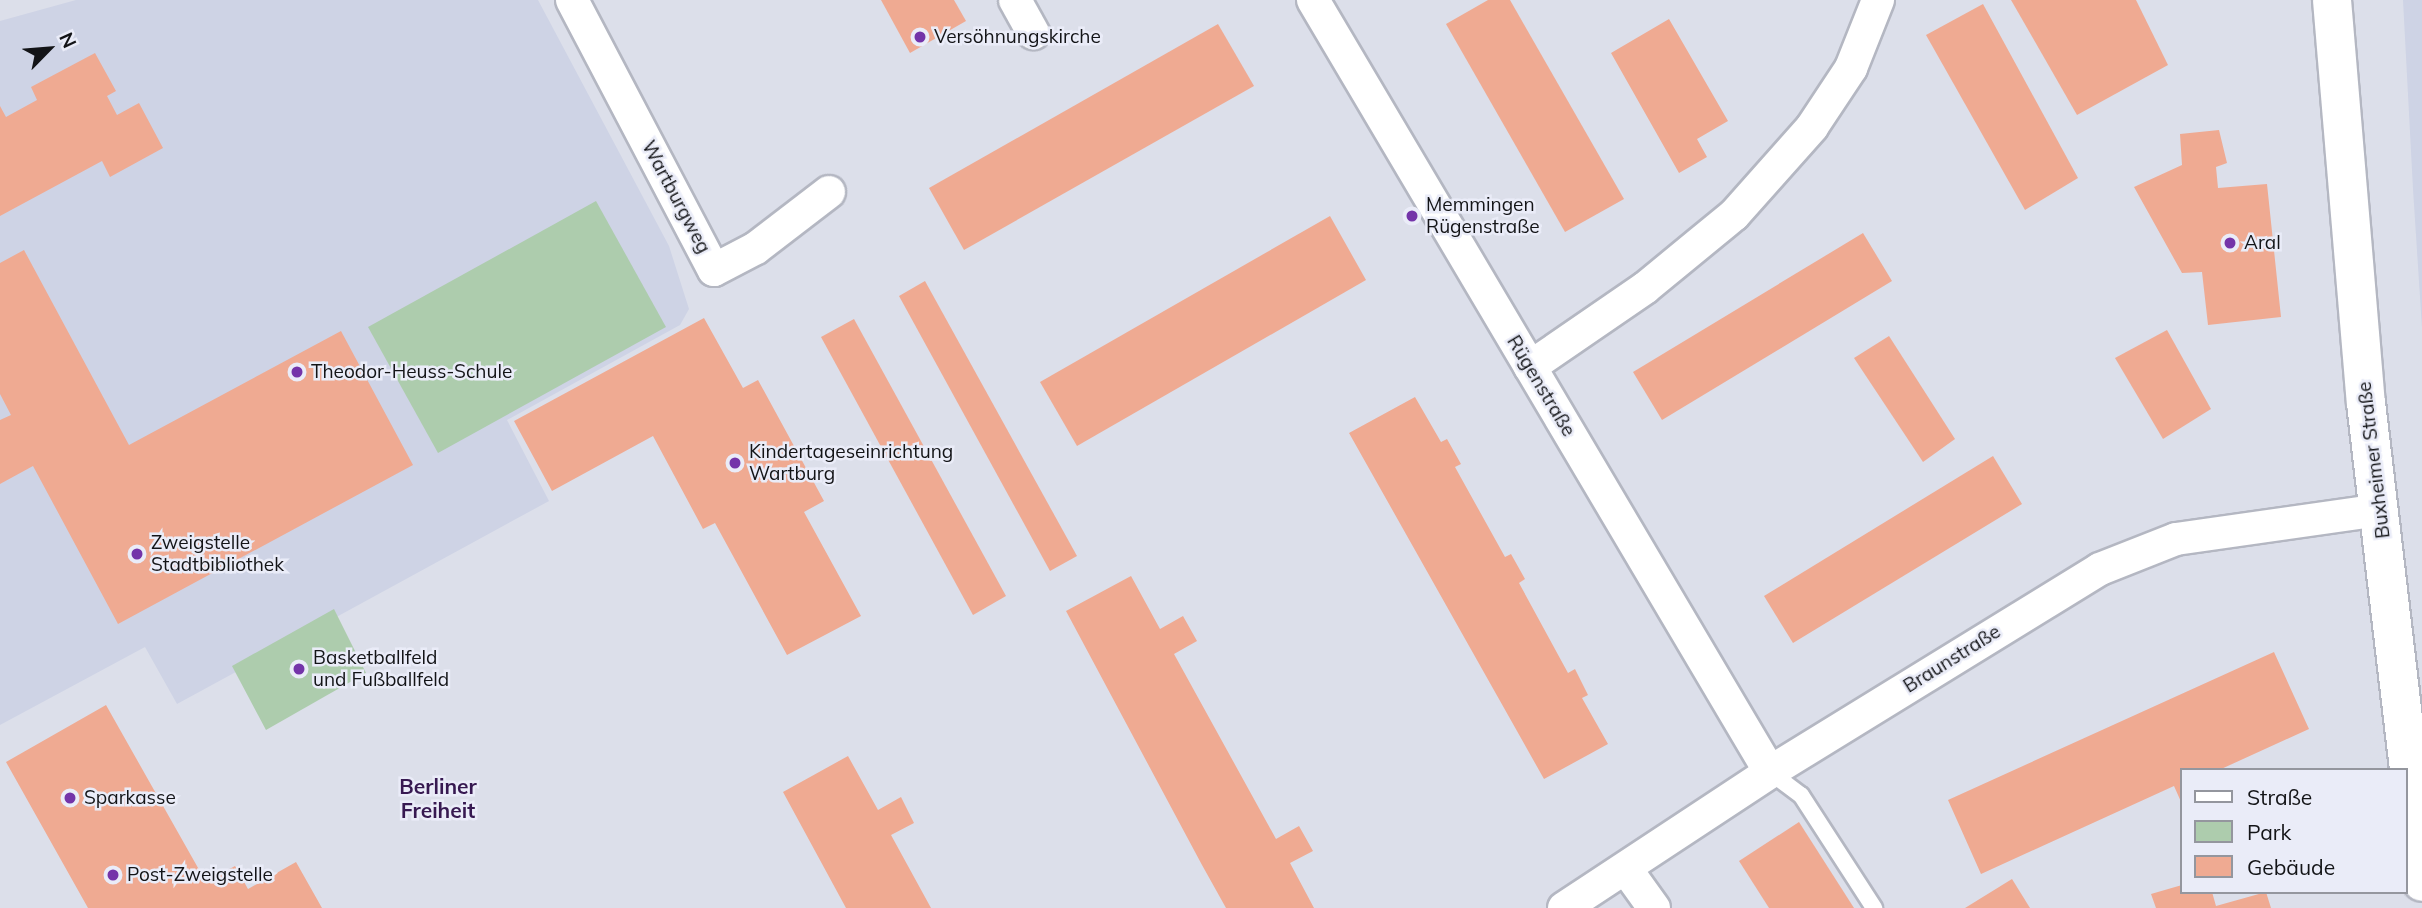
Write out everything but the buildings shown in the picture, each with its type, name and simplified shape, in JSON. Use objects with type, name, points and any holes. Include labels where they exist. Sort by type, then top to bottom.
[{"type":"main road","name":"Buxheimer Straße","points":[[2337,12],[2366,403],[2422,882]]},
{"type":"street","name":"Wartburgweg","points":[[572,0],[714,270],[756,247],[829,192]]},
{"type":"street","points":[[1015,0],[1033,33]]},
{"type":"street","name":"Rügenstraße","points":[[1313,0],[1770,772]]},
{"type":"street","points":[[1530,366],[1645,289],[1734,215],[1812,127],[1851,68],[1878,0]]},
{"type":"street","name":"Braunstraße","points":[[1564,908],[1770,772],[2064,589],[2137,552],[2222,530],[2380,510]]},
{"type":"street","points":[[1626,869],[1654,908]]},
{"type":"lane","points":[[1770,772],[1801,795],[1874,908]]},
{"type":"shaded area","name":"Theodor-Heuss-Schule","points":[[76,0],[538,0],[669,246],[689,309],[680,325],[507,420],[549,501],[177,704],[145,647],[0,725],[0,21]]},
{"type":"shaded area","points":[[2403,0],[2422,0],[2422,328],[2413,189]]},
{"type":"green space","points":[[596,201],[666,327],[438,453],[368,327]]},
{"type":"green space","name":"Basketballfeld und Fußballfeld","points":[[334,609],[366,673],[266,730],[232,666]]},
{"type":"place","name":"Versöhnungskirche","points":[[920,37]]},
{"type":"place","name":"Memmingen Rügenstraße","points":[[1412,216]]},
{"type":"place","name":"Aral","points":[[2230,243]]},
{"type":"place","name":"Theodor-Heuss-Schule","points":[[297,372]]},
{"type":"place","name":"Kindertageseinrichtung Wartburg","points":[[735,463]]},
{"type":"place","name":"Zweigstelle Stadtbibliothek","points":[[137,554]]},
{"type":"place","name":"Basketballfeld und Fußballfeld","points":[[299,669]]},
{"type":"place","name":"Sparkasse","points":[[70,798]]},
{"type":"place","name":"Post-Zweigstelle","points":[[113,875]]},
{"type":"district","name":"Berliner Freiheit","points":[[438,798]]}]
